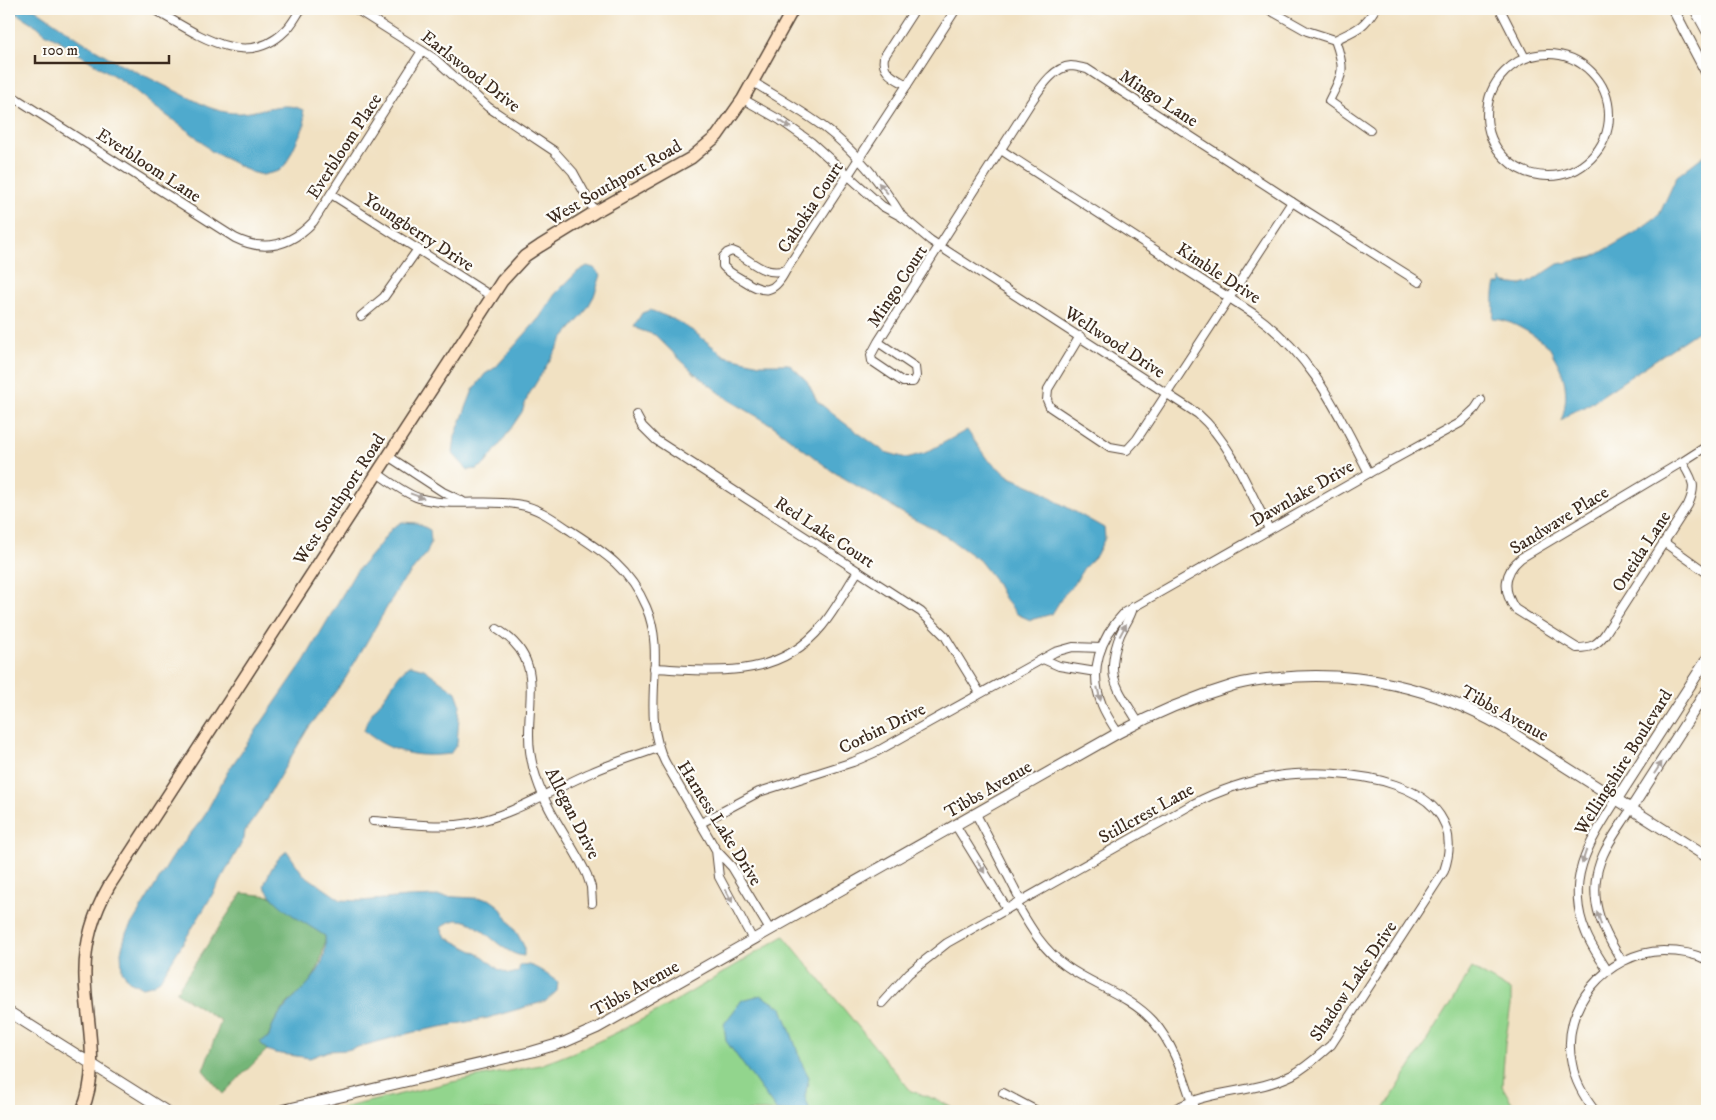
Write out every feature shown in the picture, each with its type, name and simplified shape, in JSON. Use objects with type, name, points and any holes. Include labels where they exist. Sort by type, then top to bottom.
[{"type":"main road","name":"West Southport Road","points":[[82,1111],[90,1086],[92,1065],[85,973],[87,948],[91,928],[105,893],[502,281],[525,256],[594,212],[691,158],[717,136],[743,99],[793,9]]},
{"type":"street","points":[[153,9],[218,44],[244,49],[267,44],[280,36],[301,9]]},
{"type":"street","name":"Earlswood Drive","points":[[356,9],[444,66],[488,107],[544,143],[557,154],[573,172],[594,212]]},
{"type":"street","points":[[907,85],[886,71],[883,60],[915,9]]},
{"type":"street","name":"Cahokia Court","points":[[786,270],[777,273],[769,272],[736,252],[727,253],[723,257],[722,263],[726,269],[759,290],[765,290],[778,285],[956,9]]},
{"type":"street","points":[[1268,9],[1307,31],[1335,40],[1358,29],[1367,22],[1375,9]]},
{"type":"street","points":[[1500,9],[1525,58]]},
{"type":"street","points":[[1673,9],[1707,74]]},
{"type":"street","points":[[1695,9],[1707,32]]},
{"type":"street","points":[[1335,40],[1342,60],[1342,75],[1329,101],[1370,130]]},
{"type":"street","name":"Everbloom Place","points":[[278,244],[297,237],[307,229],[422,51]]},
{"type":"street","points":[[1549,54],[1574,60],[1586,67],[1603,88],[1609,115],[1605,137],[1597,151],[1586,163],[1572,171],[1557,176],[1541,176],[1525,172],[1511,164],[1499,152],[1491,137],[1487,114],[1492,91],[1500,77],[1525,58],[1549,54]]},
{"type":"street","name":"Mingo Lane","points":[[940,246],[1030,102],[1047,81],[1059,70],[1071,66],[1087,69],[1419,282]]},
{"type":"street","name":"Wellwood Drive","points":[[753,82],[825,129],[859,160],[891,198],[904,218]]},
{"type":"street","name":"Everbloom Lane","points":[[9,94],[235,238],[256,245],[278,244]]},
{"type":"street","name":"Wellwood Drive","points":[[743,99],[803,136],[820,149],[882,206],[904,218],[940,246],[1198,414],[1217,434],[1226,447],[1270,529]]},
{"type":"street","name":"Kimble Drive","points":[[1001,150],[1270,325],[1306,361],[1330,399],[1368,473]]},
{"type":"street","name":"Youngberry Drive","points":[[331,194],[491,296]]},
{"type":"street","points":[[1080,336],[1048,389],[1047,400],[1050,407],[1110,447],[1127,450],[1138,439],[1292,202]]},
{"type":"street","name":"Mingo Court","points":[[878,342],[915,367],[916,376],[913,382],[903,382],[872,361],[872,352],[878,342],[940,246]]},
{"type":"street","points":[[361,316],[384,297],[418,249]]},
{"type":"street","name":"Dawnlake Drive","points":[[1118,733],[1102,704],[1096,682],[1096,672],[1099,652],[1106,635],[1125,612],[1368,473],[1460,423],[1475,409],[1481,400]]},
{"type":"street","name":"Red Lake Court","points":[[636,415],[642,426],[656,440],[916,608],[934,624],[948,641],[980,694]]},
{"type":"street","name":"Sandwave Place","points":[[1589,648],[1577,648],[1569,644],[1515,609],[1509,601],[1506,590],[1508,572],[1521,558],[1707,446]]},
{"type":"street","points":[[388,456],[443,492],[462,501]]},
{"type":"street","name":"Oneida Lane","points":[[1589,648],[1595,645],[1605,634],[1665,543],[1692,495],[1694,485],[1682,462]]},
{"type":"street","name":"Harness Lake Drive","points":[[377,473],[419,497],[438,502],[462,501],[514,504],[535,509],[613,559],[632,580],[648,610],[654,637],[652,714],[654,734],[658,748],[664,762],[716,850],[732,867],[770,930]]},
{"type":"street","points":[[1665,543],[1707,573]]},
{"type":"street","points":[[654,668],[731,671],[752,667],[782,657],[803,645],[818,630],[858,571]]},
{"type":"street","points":[[1133,607],[1131,616],[1120,633],[1111,666],[1114,684],[1138,722]]},
{"type":"street","name":"Allegan Drive","points":[[497,629],[517,645],[526,659],[531,686],[530,749],[536,778],[543,795],[587,875],[591,887],[592,903]]},
{"type":"street","name":"Corbin Drive","points":[[700,823],[759,792],[853,762],[876,752],[1056,652],[1070,648],[1099,652]]},
{"type":"street","points":[[1099,652],[1113,659]]},
{"type":"street","points":[[1043,659],[1059,666],[1096,672]]},
{"type":"street","name":"Wellingshire Boulevard","points":[[1607,970],[1591,945],[1584,928],[1579,907],[1578,881],[1582,862],[1589,844],[1707,659]]},
{"type":"street","name":"Tibbs Avenue","points":[[279,1111],[305,1109],[565,1042],[618,1017],[1138,722],[1161,711],[1246,683],[1269,679],[1331,676],[1370,680],[1424,692],[1475,712],[1510,731],[1707,857]]},
{"type":"street","name":"Wellingshire Boulevard","points":[[1622,961],[1600,923],[1596,905],[1595,887],[1597,874],[1604,854],[1707,690]]},
{"type":"street","points":[[373,822],[442,825],[470,823],[496,817],[599,769],[658,748]]},
{"type":"street","name":"Stillcrest Lane","points":[[882,1003],[909,974],[934,952],[1018,902],[1202,799],[1228,788],[1277,776],[1314,774],[1335,774],[1377,780],[1418,794],[1431,804],[1441,818],[1446,832]]},
{"type":"street","points":[[976,814],[1036,937],[1056,959],[1074,972],[1126,999],[1152,1020],[1174,1052],[1195,1111]]},
{"type":"street","points":[[956,826],[1006,909]]},
{"type":"street","name":"Shadow Lake Drive","points":[[1171,1111],[1191,1101],[1282,1079],[1312,1063],[1331,1045],[1442,874],[1448,854],[1446,832]]},
{"type":"street","points":[[716,850],[719,877],[753,940]]},
{"type":"street","points":[[1595,1111],[1577,1083],[1571,1062],[1570,1040],[1576,1011],[1587,992],[1607,970],[1622,961],[1651,952],[1676,951],[1707,960]]},
{"type":"street","points":[[9,1012],[166,1111]]},
{"type":"street","points":[[1003,1094],[1037,1111]]},
{"type":"green space","points":[[242,893],[270,896],[326,936],[322,957],[314,975],[306,987],[282,1011],[272,1026],[269,1037],[260,1042],[267,1050],[223,1094],[203,1070],[221,1021],[176,992]]},
{"type":"green space","points":[[784,936],[911,1091],[940,1101],[957,1111],[341,1111],[342,1108],[452,1082],[540,1065],[572,1053],[604,1039],[665,1007]]},
{"type":"green space","points":[[1472,968],[1511,991],[1502,1086],[1517,1111],[1383,1111]]},
{"type":"water","points":[[9,9],[35,9],[115,61],[208,107],[225,112],[245,113],[278,106],[295,107],[303,110],[305,124],[286,164],[279,171],[263,175],[251,172],[211,151],[195,136],[127,84]]},
{"type":"water","points":[[1707,153],[1707,325],[1585,407],[1570,413],[1561,421],[1566,395],[1564,379],[1558,363],[1545,343],[1511,323],[1493,319],[1496,284],[1501,284],[1501,279],[1505,283],[1521,285],[1529,283],[1558,264],[1593,257],[1636,232],[1659,215],[1677,176]]},
{"type":"water","points":[[587,266],[594,268],[601,275],[594,296],[584,314],[564,337],[528,396],[522,412],[501,443],[485,464],[477,469],[468,470],[453,454],[455,436],[473,390],[485,374],[496,367],[540,317],[555,294],[577,272]]},
{"type":"water","points":[[650,310],[673,319],[693,331],[725,356],[760,364],[789,364],[807,381],[817,401],[885,452],[906,458],[925,453],[967,430],[987,459],[1010,477],[1040,490],[1104,528],[1105,538],[1096,556],[1083,569],[1074,585],[1063,596],[1052,614],[1030,620],[1017,614],[979,560],[938,531],[911,518],[832,471],[772,425],[729,400],[693,372],[655,335],[634,326],[642,313]]},
{"type":"water","points":[[402,522],[417,523],[430,530],[431,542],[427,553],[400,585],[345,679],[307,730],[258,813],[245,831],[244,839],[160,980],[152,985],[142,987],[129,981],[122,971],[121,952],[126,933],[175,853],[203,818],[228,771],[304,661],[355,573],[392,528]]},
{"type":"water","points":[[410,665],[424,669],[456,692],[460,703],[457,744],[450,754],[426,755],[404,752],[384,744],[364,731],[373,712],[399,675]]},
{"type":"water","points":[[287,851],[303,874],[341,900],[361,901],[440,896],[489,899],[499,906],[518,935],[524,946],[524,956],[513,953],[473,924],[462,920],[452,921],[441,928],[446,937],[484,957],[498,969],[510,974],[518,972],[520,965],[535,967],[558,982],[557,991],[546,1001],[488,1018],[414,1032],[347,1050],[328,1051],[310,1058],[267,1050],[260,1042],[269,1037],[279,1015],[313,977],[320,967],[325,950],[325,936],[283,908],[264,886],[273,866]]},
{"type":"water","points":[[761,995],[782,1008],[803,1066],[809,1077],[805,1097],[810,1111],[777,1111],[726,1041],[724,1024],[742,1000]]}]
